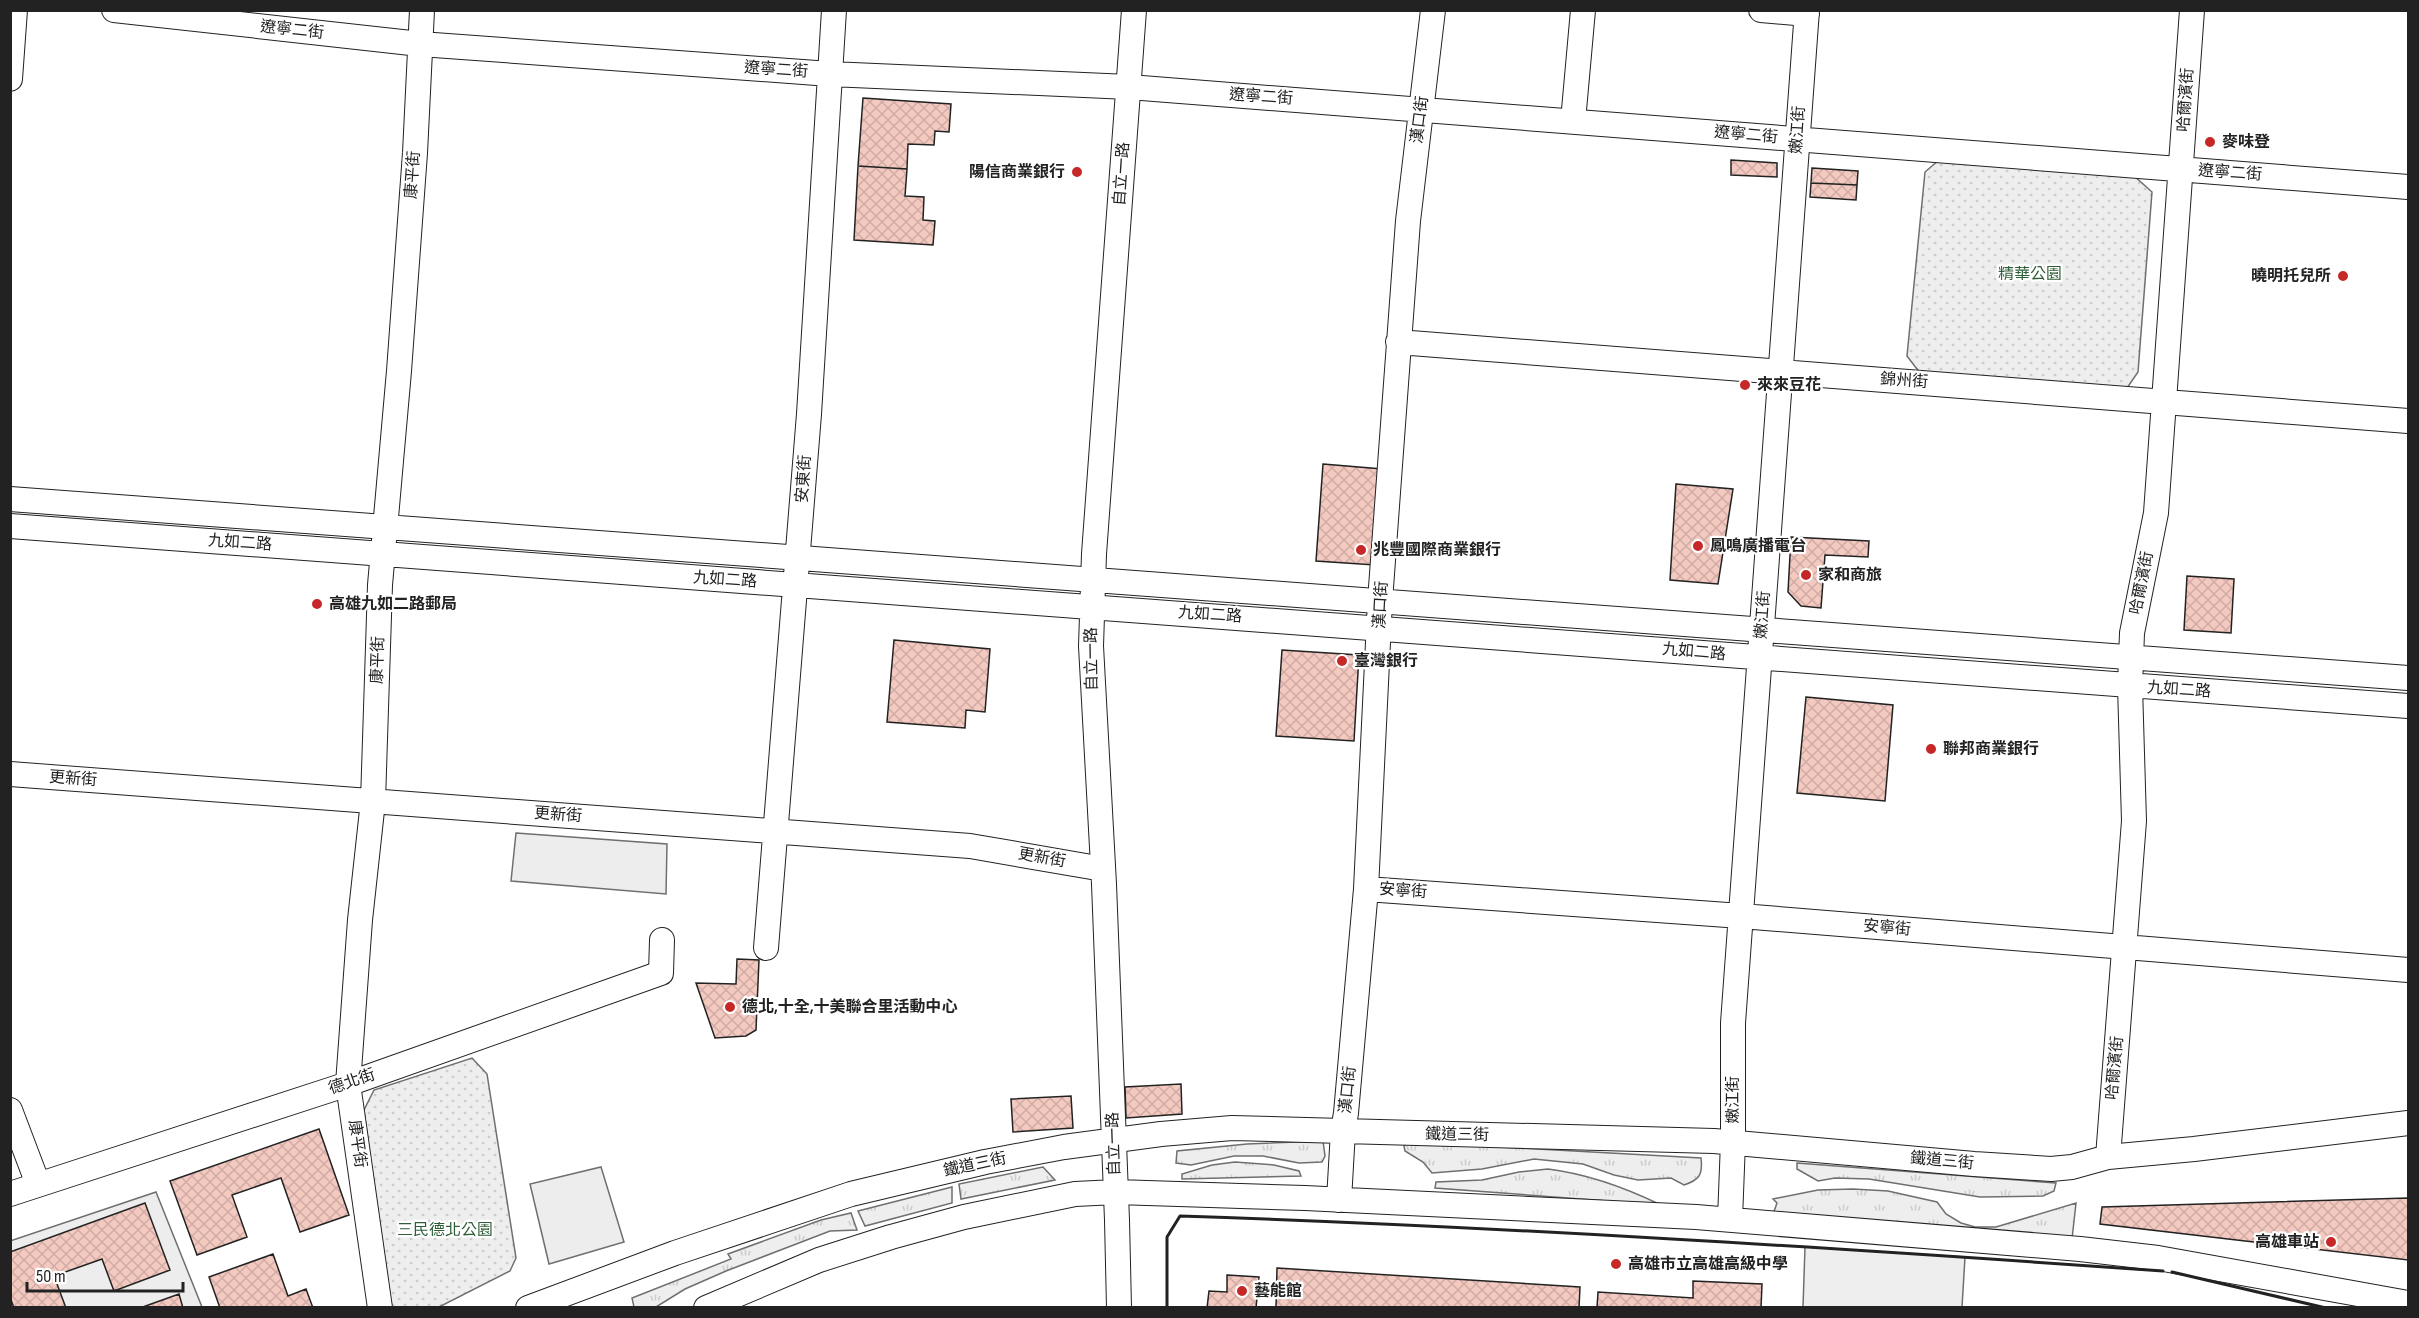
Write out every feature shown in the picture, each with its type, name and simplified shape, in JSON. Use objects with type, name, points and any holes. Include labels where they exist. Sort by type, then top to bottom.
[{"type":"street","points":[[10,80],[15,10]]},
{"type":"street","name":"遼寧二街","points":[[114,10],[420,44],[830,74],[1129,87],[2409,187]]},
{"type":"street","name":"康平街","points":[[380,1308],[348,1084],[360,920],[373,801],[382,554],[399,371],[415,153],[422,10]]},
{"type":"street","name":"安東街","points":[[766,948],[799,558],[834,10]]},
{"type":"street","name":"自立一路","points":[[1119,1308],[1103,869],[1094,723],[1092,607],[1134,10]]},
{"type":"street","name":"漢口街","points":[[1339,1200],[1343,1131],[1366,889],[1380,601],[1398,342],[1408,221],[1433,10]]},
{"type":"street","points":[[1573,121],[1583,10]]},
{"type":"street","points":[[1761,10],[1807,12]]},
{"type":"street","name":"哈爾濱街","points":[[2108,1157],[2134,821],[2130,658],[2132,633],[2156,513],[2192,10]]},
{"type":"street","name":"嫩江街","points":[[1731,1220],[1733,1023],[1807,12]]},
{"type":"street","name":"錦州街","points":[[1398,342],[2409,421]]},
{"type":"street","name":"九如二路","points":[[10,499],[1093,582],[1380,601],[2409,678]]},
{"type":"street","name":"九如二路","points":[[10,526],[2409,706]]},
{"type":"street","name":"更新街","points":[[10,774],[970,846],[1103,869]]},
{"type":"street","name":"安寧街","points":[[1366,889],[1741,916],[2409,970]]},
{"type":"street","name":"德北街","points":[[10,1194],[348,1084],[661,973],[662,940]]},
{"type":"street","points":[[10,1110],[38,1184]]},
{"type":"street","name":"鐵道三街","points":[[528,1308],[675,1253],[851,1194],[985,1162],[1114,1141],[1232,1128],[1733,1142],[2051,1169],[2072,1167],[2108,1157],[2409,1123]]},
{"type":"street","points":[[706,1308],[819,1260],[891,1237],[964,1217],[1066,1196],[1116,1192],[1339,1200],[1731,1220],[2068,1248],[2157,1258],[2409,1303]]},
{"type":"green space","name":"精華公園","points":[[1939,160],[2133,175],[2152,192],[2138,372],[2127,388],[1920,373],[1907,356],[1925,172]]},
{"type":"green space","name":"三民德北公園","points":[[472,1058],[487,1074],[516,1258],[510,1271],[439,1307],[389,1307],[364,1110],[374,1090]]},
{"type":"green space","points":[[1323,1141],[1325,1156],[1322,1162],[1299,1163],[1263,1156],[1234,1156],[1191,1165],[1176,1163],[1177,1151],[1247,1144]]},
{"type":"green space","points":[[1410,1142],[1701,1158],[1701,1169],[1696,1179],[1684,1185],[1671,1178],[1638,1180],[1614,1175],[1583,1164],[1534,1159],[1482,1169],[1432,1173],[1423,1162],[1405,1151],[1404,1146]]},
{"type":"green space","points":[[1235,1162],[1274,1165],[1299,1171],[1301,1176],[1182,1179],[1182,1174],[1212,1165]]},
{"type":"green space","points":[[1797,1163],[2056,1183],[2054,1191],[2043,1196],[1980,1197],[1869,1179],[1835,1178],[1818,1181],[1797,1169]]},
{"type":"green space","points":[[1043,1167],[1055,1180],[961,1199],[959,1184]]},
{"type":"green space","points":[[1548,1169],[1606,1182],[1661,1205],[1435,1188],[1436,1182],[1482,1180],[1519,1172]]},
{"type":"green space","points":[[952,1187],[952,1203],[865,1226],[858,1211]]},
{"type":"green space","points":[[1818,1190],[1888,1191],[1937,1202],[1946,1214],[1961,1223],[1975,1227],[1996,1227],[2076,1203],[2072,1239],[1773,1214],[1777,1203],[1773,1199]]},
{"type":"green space","points":[[851,1213],[857,1230],[830,1231],[726,1271],[685,1289],[656,1307],[634,1307],[632,1298],[731,1259],[728,1254],[821,1220]]},
{"type":"green space","points":[[1805,1247],[1965,1257],[1962,1307],[1803,1307]]},
{"type":"shaded area","points":[[516,833],[667,844],[666,894],[511,881]]},
{"type":"shaded area","points":[[601,1167],[624,1242],[549,1264],[530,1184]]},
{"type":"shaded area","points":[[156,1192],[202,1307],[11,1307],[10,1241]]},
{"type":"building","points":[[863,98],[951,104],[949,132],[935,131],[934,145],[908,144],[907,169],[858,166]]},
{"type":"building","points":[[1731,160],[1777,163],[1777,177],[1731,175]]},
{"type":"building","points":[[858,166],[907,169],[905,196],[924,197],[923,220],[935,221],[933,245],[854,240]]},
{"type":"building","points":[[1812,168],[1858,171],[1857,185],[1811,183]]},
{"type":"building","points":[[1811,183],[1857,185],[1856,200],[1810,197]]},
{"type":"building","points":[[1323,464],[1382,469],[1375,565],[1316,561]]},
{"type":"building","name":"鳳鳴廣播電台","points":[[1676,484],[1733,489],[1718,584],[1670,580]]},
{"type":"building","name":"家和商旅","points":[[1791,537],[1869,541],[1868,557],[1825,555],[1821,608],[1801,606],[1788,592]]},
{"type":"building","points":[[2187,576],[2234,579],[2231,633],[2184,630]]},
{"type":"building","points":[[894,640],[990,649],[985,712],[966,710],[965,728],[887,722]]},
{"type":"building","points":[[1282,650],[1359,655],[1354,741],[1276,736]]},
{"type":"building","points":[[1806,697],[1893,705],[1885,801],[1797,793]]},
{"type":"building","name":"德北,十全,十美聯合里活動中心","points":[[737,959],[759,960],[756,1030],[746,1036],[715,1038],[696,983],[736,984]]},
{"type":"building","points":[[1181,1084],[1182,1114],[1126,1118],[1125,1087]]},
{"type":"building","points":[[1071,1096],[1073,1128],[1013,1132],[1011,1099]]},
{"type":"building","points":[[319,1129],[349,1215],[300,1232],[281,1178],[232,1195],[247,1237],[197,1255],[170,1181]]},
{"type":"building","name":"高雄車站","points":[[2408,1198],[2408,1260],[2100,1224],[2102,1207]]},
{"type":"building","points":[[145,1203],[170,1270],[114,1291],[102,1259],[54,1276],[66,1308],[14,1308],[10,1297],[10,1252]]},
{"type":"building","points":[[273,1254],[288,1296],[306,1289],[313,1308],[220,1308],[209,1277]]},
{"type":"building","points":[[1277,1268],[1580,1287],[1579,1308],[1276,1308]]},
{"type":"building","name":"藝能館","points":[[1227,1275],[1259,1277],[1256,1308],[1207,1308],[1209,1291],[1227,1292]]},
{"type":"building","points":[[1693,1281],[1762,1284],[1761,1308],[1597,1308],[1598,1292],[1693,1298]]},
{"type":"building","points":[[179,1294],[183,1308],[140,1308]]},
{"type":"wall","points":[[1167,1308],[1167,1237],[1180,1216],[1672,1239],[2163,1271]]},
{"type":"wall","points":[[2172,1272],[2326,1308]]},
{"type":"place","name":"麥味登","points":[[2210,142]]},
{"type":"place","name":"陽信商業銀行","points":[[1077,172]]},
{"type":"place","name":"曉明托兒所","points":[[2343,276]]},
{"type":"place","name":"來來豆花","points":[[1745,385]]},
{"type":"place","name":"鳳鳴廣播電台","points":[[1698,546]]},
{"type":"place","name":"兆豐國際商業銀行","points":[[1361,550]]},
{"type":"place","name":"家和商旅","points":[[1806,575]]},
{"type":"place","name":"高雄九如二路郵局","points":[[317,604]]},
{"type":"place","name":"臺灣銀行","points":[[1342,661]]},
{"type":"place","name":"聯邦商業銀行","points":[[1931,749]]},
{"type":"place","name":"德北,十全,十美聯合里活動中心","points":[[730,1007]]},
{"type":"place","name":"高雄車站","points":[[2331,1242]]},
{"type":"place","name":"高雄市立高雄高級中學","points":[[1616,1264]]},
{"type":"place","name":"藝能館","points":[[1242,1291]]}]
